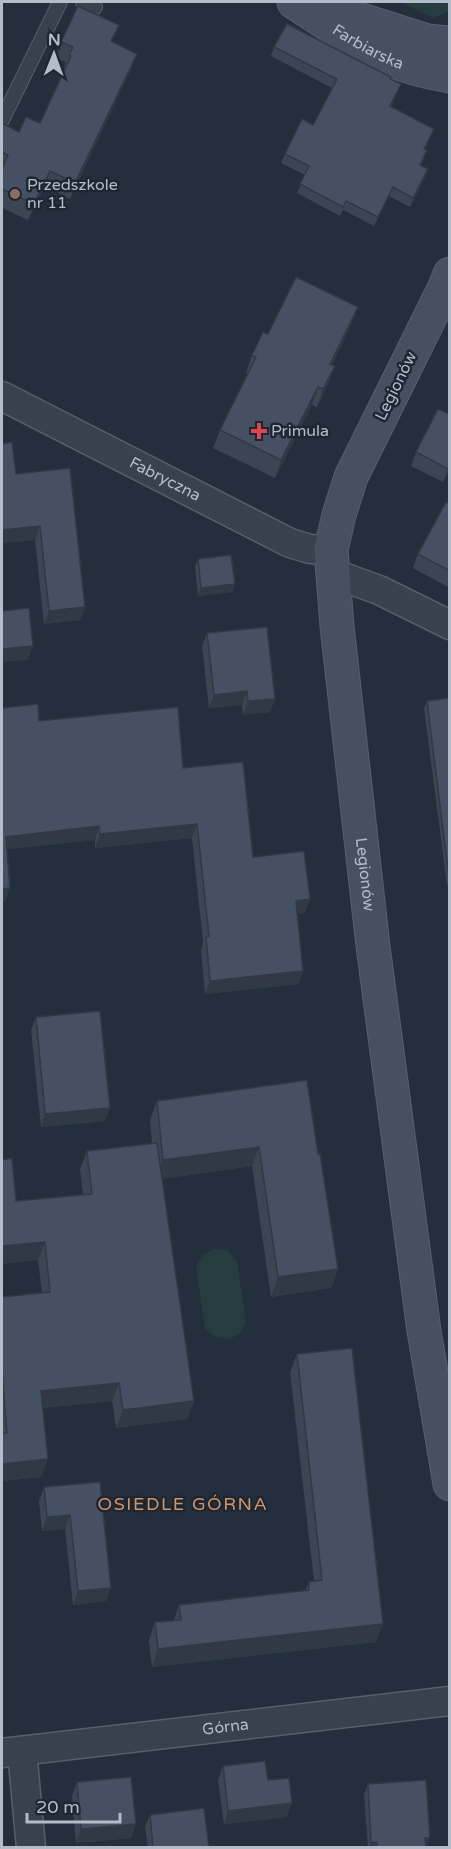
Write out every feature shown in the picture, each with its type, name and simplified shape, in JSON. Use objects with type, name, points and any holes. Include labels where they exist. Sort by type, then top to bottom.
[{"type":"street","name":"Farbiarska","points":[[294,2],[342,34],[391,60],[450,76]]},
{"type":"street","name":"Farbiarska","points":[[300,2],[428,41],[450,43]]},
{"type":"street","name":"Legionów","points":[[448,281],[351,477],[339,514],[332,562],[376,970],[424,1331],[450,1484]]},
{"type":"street","name":"Fabryczna","points":[[2,396],[290,543],[310,549],[379,590],[450,625]]},
{"type":"street","name":"Górna","points":[[12,1752],[450,1701]]},
{"type":"street","points":[[12,1752],[31,1848]]},
{"type":"lane","points":[[2,120],[60,2]]},
{"type":"green space","points":[[400,2],[449,2],[449,11],[433,18]]},
{"type":"green space","points":[[213,1249],[227,1250],[237,1261],[246,1323],[240,1334],[229,1339],[215,1337],[205,1329],[196,1266],[202,1256]]},
{"type":"building","points":[[78,6],[119,25],[111,41],[137,54],[75,183],[50,171],[34,204],[2,189],[2,169],[8,155],[2,152],[2,123],[19,132],[26,117],[40,123],[71,56],[69,55],[73,47],[61,42]]},
{"type":"building","points":[[287,24],[401,84],[390,106],[434,129],[424,149],[427,150],[420,165],[428,169],[413,198],[393,187],[378,217],[346,201],[343,207],[300,184],[309,166],[285,154],[302,119],[313,125],[337,79],[274,47]]},
{"type":"building","points":[[296,277],[358,307],[330,364],[335,366],[323,389],[318,387],[281,460],[220,430],[256,357],[252,355],[263,332],[268,334]]},
{"type":"building","points":[[438,409],[450,414],[450,465],[448,469],[416,452]]},
{"type":"building","points":[[12,442],[16,474],[70,468],[85,607],[49,611],[40,526],[2,530],[2,444]]},
{"type":"building","points":[[446,502],[450,504],[450,571],[418,554]]},
{"type":"building","points":[[231,555],[235,584],[201,588],[198,559]]},
{"type":"building","points":[[29,608],[33,646],[2,649],[2,611]]},
{"type":"building","points":[[267,627],[275,699],[248,701],[247,691],[214,695],[207,633]]},
{"type":"building","points":[[450,698],[450,878],[449,878],[427,701]]},
{"type":"building","points":[[38,704],[39,721],[178,707],[183,768],[243,762],[253,857],[304,851],[310,899],[296,901],[303,971],[210,981],[206,937],[209,936],[197,824],[100,834],[99,826],[6,837],[10,888],[2,889],[2,708]]},
{"type":"building","points":[[100,1011],[110,1108],[45,1114],[36,1017]]},
{"type":"building","points":[[307,1080],[338,1269],[278,1277],[259,1147],[163,1160],[157,1101]]},
{"type":"building","points":[[157,1143],[194,1401],[123,1410],[119,1383],[41,1391],[48,1459],[2,1464],[2,1434],[7,1433],[2,1371],[2,1297],[50,1292],[45,1242],[2,1246],[2,1160],[12,1158],[16,1201],[92,1194],[87,1151]]},
{"type":"building","points":[[352,1348],[383,1624],[158,1649],[155,1622],[181,1620],[179,1605],[309,1590],[309,1582],[322,1580],[297,1354]]},
{"type":"building","points":[[100,1482],[111,1588],[78,1591],[70,1515],[47,1517],[44,1487]]},
{"type":"building","points":[[265,1761],[268,1780],[289,1778],[292,1803],[228,1811],[223,1766]]},
{"type":"building","points":[[131,1777],[136,1824],[81,1829],[77,1782]]},
{"type":"building","points":[[426,1780],[430,1838],[425,1838],[426,1848],[377,1848],[377,1842],[371,1842],[368,1784]]},
{"type":"building","points":[[204,1808],[209,1848],[153,1848],[150,1815]]},
{"type":"place","name":"Przedszkole nr 11","points":[[15,194]]},
{"type":"place","name":"Primula","points":[[259,431]]},
{"type":"district","name":"OSIEDLE GÓRNA","points":[[183,1504]]}]
